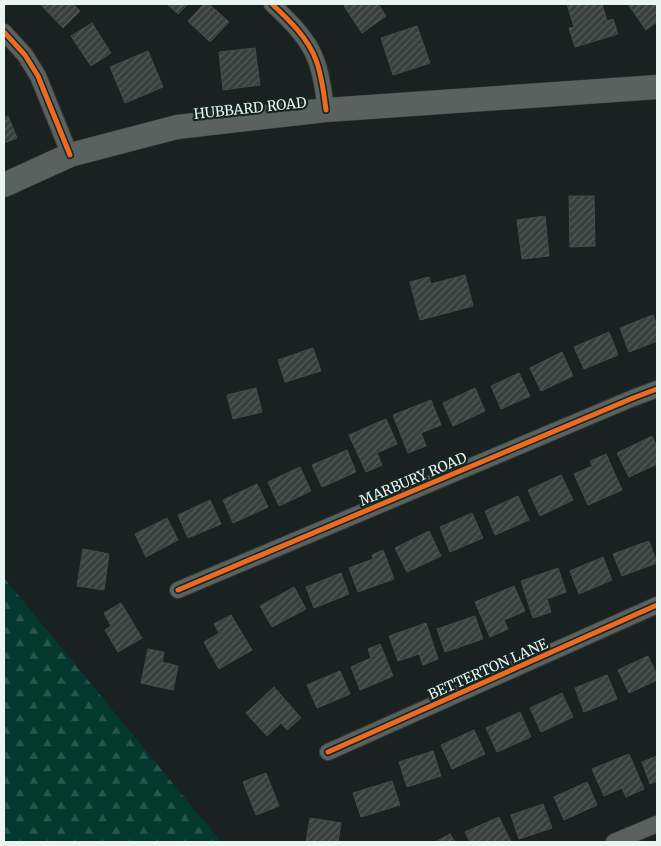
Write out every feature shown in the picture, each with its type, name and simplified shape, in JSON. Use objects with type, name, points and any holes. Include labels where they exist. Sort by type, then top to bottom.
[{"type":"main road","name":"HUBBARD ROAD","points":[[4,185],[70,155],[177,127],[326,110],[657,87]]},
{"type":"street","points":[[272,4],[298,31],[312,50],[322,82],[326,110]]},
{"type":"street","points":[[4,32],[25,55],[38,76],[70,155]]},
{"type":"street","name":"MARBURY ROAD","points":[[178,590],[657,389]]},
{"type":"street","name":"BETTERTON LANE","points":[[328,752],[657,605]]},
{"type":"street","points":[[614,842],[657,824]]},
{"type":"green space","points":[[4,578],[221,842],[4,842]]},
{"type":"building","points":[[40,4],[73,4],[80,11],[63,28]]},
{"type":"building","points":[[167,4],[188,4],[178,14]]},
{"type":"building","points":[[204,4],[209,4],[229,22],[210,42],[188,21]]},
{"type":"building","points":[[347,4],[378,4],[386,16],[362,33],[344,6]]},
{"type":"building","points":[[567,4],[602,4],[607,21],[613,19],[618,34],[575,47],[569,28],[574,27]]},
{"type":"building","points":[[628,4],[657,4],[657,22],[646,30]]},
{"type":"building","points":[[92,23],[111,53],[91,66],[71,36]]},
{"type":"building","points":[[417,26],[430,63],[393,75],[381,38]]},
{"type":"building","points":[[255,48],[260,85],[223,90],[219,52]]},
{"type":"building","points":[[148,51],[163,87],[125,103],[110,67]]},
{"type":"building","points":[[8,116],[17,138],[4,143],[4,118]]},
{"type":"building","points":[[569,196],[594,196],[595,246],[570,247]]},
{"type":"building","points":[[545,216],[549,256],[522,259],[517,220]]},
{"type":"building","points":[[465,275],[473,306],[420,320],[410,282],[429,277],[431,284]]},
{"type":"building","points":[[653,315],[657,326],[657,341],[629,352],[620,328]]},
{"type":"building","points":[[609,332],[618,355],[584,369],[574,347]]},
{"type":"building","points":[[313,348],[321,371],[285,382],[278,360]]},
{"type":"building","points":[[562,352],[573,376],[541,391],[530,368]]},
{"type":"building","points":[[519,373],[530,396],[501,409],[491,386]]},
{"type":"building","points":[[256,388],[262,412],[233,419],[227,395]]},
{"type":"building","points":[[475,388],[485,411],[453,426],[443,403]]},
{"type":"building","points":[[431,400],[441,425],[421,433],[426,446],[408,453],[393,415]]},
{"type":"building","points":[[386,419],[397,444],[377,453],[382,465],[366,472],[349,435]]},
{"type":"building","points":[[652,436],[657,447],[657,464],[629,477],[617,453]]},
{"type":"building","points":[[347,450],[356,472],[322,487],[312,465]]},
{"type":"building","points":[[606,454],[622,490],[588,505],[574,474],[592,466],[590,461]]},
{"type":"building","points":[[300,467],[311,491],[279,506],[268,482]]},
{"type":"building","points":[[561,475],[573,500],[540,516],[528,490]]},
{"type":"building","points":[[257,484],[268,507],[233,523],[223,500]]},
{"type":"building","points":[[518,496],[529,520],[495,535],[485,511]]},
{"type":"building","points":[[210,500],[221,524],[188,538],[178,515]]},
{"type":"building","points":[[472,513],[483,538],[450,552],[440,527]]},
{"type":"building","points":[[167,518],[178,540],[146,557],[135,534]]},
{"type":"building","points":[[429,531],[441,556],[407,572],[395,548]]},
{"type":"building","points":[[649,541],[657,563],[622,576],[613,554]]},
{"type":"building","points":[[83,549],[109,554],[104,590],[77,586]]},
{"type":"building","points":[[383,550],[394,579],[358,592],[349,568],[373,559],[372,555]]},
{"type":"building","points":[[603,557],[612,580],[579,594],[570,571]]},
{"type":"building","points":[[558,568],[566,592],[547,599],[551,612],[533,618],[521,581]]},
{"type":"building","points":[[341,573],[349,594],[314,608],[306,587]]},
{"type":"building","points":[[514,586],[525,611],[504,620],[508,629],[490,637],[475,602]]},
{"type":"building","points":[[294,587],[306,609],[272,627],[260,606]]},
{"type":"building","points":[[121,603],[142,638],[118,652],[105,630],[111,626],[104,613]]},
{"type":"building","points":[[231,615],[252,650],[219,669],[204,642],[219,633],[214,624]]},
{"type":"building","points":[[475,616],[483,639],[445,652],[437,629]]},
{"type":"building","points":[[426,623],[438,659],[423,665],[419,654],[398,661],[389,636]]},
{"type":"building","points":[[380,644],[393,676],[360,690],[351,667],[371,658],[368,649]]},
{"type":"building","points":[[148,649],[164,652],[162,662],[178,666],[173,690],[141,683]]},
{"type":"building","points":[[648,656],[657,675],[657,680],[629,693],[618,670]]},
{"type":"building","points":[[340,671],[350,694],[317,708],[307,685]]},
{"type":"building","points":[[607,675],[617,699],[584,712],[575,688]]},
{"type":"building","points":[[274,687],[301,718],[287,730],[281,723],[267,736],[246,713]]},
{"type":"building","points":[[562,693],[573,717],[541,732],[530,708]]},
{"type":"building","points":[[520,712],[531,737],[497,752],[486,728]]},
{"type":"building","points":[[474,730],[485,754],[452,769],[441,745]]},
{"type":"building","points":[[433,751],[441,776],[407,787],[399,762]]},
{"type":"building","points":[[629,754],[644,789],[626,797],[622,788],[604,796],[592,769]]},
{"type":"building","points":[[657,756],[657,781],[650,784],[642,762]]},
{"type":"building","points":[[266,773],[279,806],[256,815],[243,782]]},
{"type":"building","points":[[392,781],[400,805],[361,817],[353,793]]},
{"type":"building","points":[[587,782],[597,805],[564,820],[554,797]]},
{"type":"building","points":[[543,804],[552,828],[519,839],[511,815]]},
{"type":"building","points":[[499,817],[511,842],[470,842],[465,832]]},
{"type":"building","points":[[310,818],[341,823],[338,842],[306,842]]},
{"type":"building","points":[[450,834],[455,842],[435,842]]},
{"type":"cycle path","points":[[272,4],[297,30],[313,52],[320,72],[326,110]]},
{"type":"cycle path","points":[[4,32],[25,55],[38,76],[70,155]]},
{"type":"cycle path","points":[[178,590],[657,389]]},
{"type":"cycle path","points":[[328,752],[657,605]]}]
